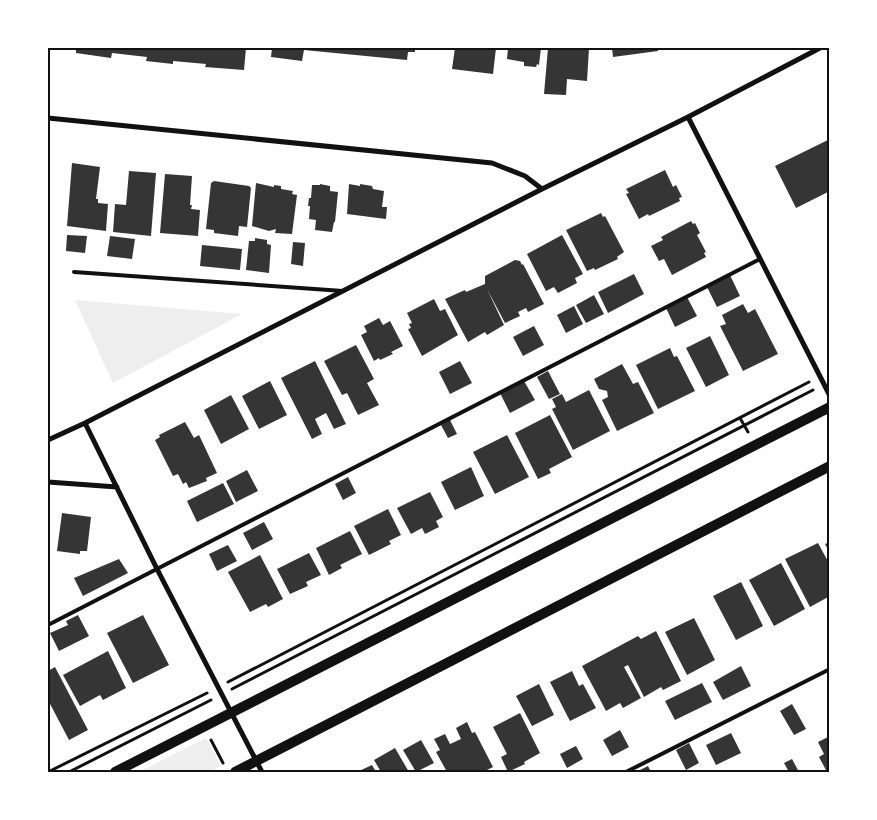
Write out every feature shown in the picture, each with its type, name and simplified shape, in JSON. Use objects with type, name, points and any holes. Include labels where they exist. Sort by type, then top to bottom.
[{"type":"main road","points":[[116,772],[830,407]]},
{"type":"main road","points":[[235,772],[830,466]]},
{"type":"street","points":[[48,440],[86,423],[343,290],[688,117],[820,48]]},
{"type":"street","points":[[688,117],[830,396]]},
{"type":"street","points":[[48,118],[492,163],[525,176],[542,189]]},
{"type":"street","points":[[86,423],[157,569],[262,772]]},
{"type":"street","points":[[48,482],[117,487]]},
{"type":"lane","points":[[48,625],[760,259]]},
{"type":"lane","points":[[74,272],[343,290]]},
{"type":"lane","points":[[626,772],[830,669]]},
{"type":"path","points":[[232,680],[807,383]]},
{"type":"path","points":[[69,772],[824,385]]},
{"type":"path","points":[[740,418],[747,432],[755,428]]},
{"type":"path","points":[[48,772],[204,694]]},
{"type":"path","points":[[191,700],[198,713]]},
{"type":"path","points":[[210,738],[224,764]]},
{"type":"shaded area","points":[[75,300],[242,314],[113,383]]},
{"type":"shaded area","points":[[206,738],[221,766],[209,772],[139,772]]},
{"type":"building","points":[[76,48],[246,48],[244,70],[205,67],[206,64],[173,61],[173,64],[146,61],[147,57],[112,53],[111,58],[76,53]]},
{"type":"building","points":[[272,48],[415,48],[415,52],[408,52],[407,60],[304,50],[302,61],[271,57]]},
{"type":"building","points":[[455,48],[496,48],[493,74],[452,69]]},
{"type":"building","points":[[508,48],[541,48],[539,65],[537,64],[536,67],[524,66],[524,62],[507,59]]},
{"type":"building","points":[[548,48],[589,48],[587,81],[567,79],[566,95],[544,94]]},
{"type":"building","points":[[612,48],[658,48],[658,51],[613,57]]},
{"type":"building","points":[[830,139],[830,191],[796,208],[775,166]]},
{"type":"building","points":[[72,163],[100,167],[96,199],[98,199],[98,203],[108,204],[106,231],[67,226]]},
{"type":"building","points":[[665,170],[673,187],[676,185],[682,197],[679,198],[680,201],[639,219],[626,194],[629,193],[626,189]]},
{"type":"building","points":[[129,171],[156,173],[151,236],[113,232],[115,204],[126,205]]},
{"type":"building","points":[[165,174],[192,176],[190,205],[192,205],[191,209],[200,210],[198,236],[160,233]]},
{"type":"building","points":[[214,181],[249,186],[251,188],[247,227],[239,226],[238,236],[214,233],[214,230],[206,229],[211,183]]},
{"type":"building","points":[[256,183],[274,187],[274,185],[281,186],[281,189],[293,191],[292,194],[297,195],[292,234],[275,233],[276,229],[269,231],[252,226]]},
{"type":"building","points":[[349,184],[372,186],[373,189],[384,191],[382,207],[387,207],[386,219],[347,214]]},
{"type":"building","points":[[312,185],[330,186],[330,191],[338,192],[332,232],[315,230],[316,220],[309,219],[310,206],[308,206]]},
{"type":"building","points":[[601,213],[603,217],[605,216],[624,252],[617,257],[618,259],[595,270],[594,268],[587,271],[566,230]]},
{"type":"building","points":[[691,221],[693,224],[695,223],[700,233],[697,235],[706,252],[704,253],[706,257],[672,275],[664,259],[659,261],[651,246],[663,240],[661,237]]},
{"type":"building","points":[[67,235],[87,236],[85,253],[66,251]]},
{"type":"building","points":[[562,235],[583,274],[575,278],[577,283],[558,293],[554,287],[546,291],[527,254]]},
{"type":"building","points":[[110,236],[135,239],[132,259],[107,256]]},
{"type":"building","points":[[255,238],[267,240],[267,244],[271,245],[269,273],[246,270],[249,241],[255,241]]},
{"type":"building","points":[[293,242],[305,243],[303,266],[291,264]]},
{"type":"building","points":[[202,245],[242,249],[240,270],[200,266]]},
{"type":"building","points":[[515,260],[523,264],[544,304],[528,312],[526,308],[518,312],[520,316],[505,323],[487,289],[504,325],[487,335],[485,332],[468,342],[445,299],[485,284],[485,276]]},
{"type":"building","points":[[634,274],[644,294],[608,313],[598,292]]},
{"type":"building","points":[[730,275],[740,296],[717,307],[707,287]]},
{"type":"building","points":[[594,295],[604,314],[586,323],[576,305]]},
{"type":"building","points":[[687,297],[697,316],[675,327],[666,308]]},
{"type":"building","points":[[434,299],[440,311],[445,309],[458,335],[422,356],[408,329],[411,328],[409,324],[412,323],[407,313]]},
{"type":"building","points":[[743,304],[748,313],[755,309],[778,354],[743,371],[720,326],[726,324],[722,315]]},
{"type":"building","points":[[574,306],[583,324],[566,333],[557,315]]},
{"type":"building","points":[[379,318],[383,325],[390,321],[403,346],[391,352],[393,354],[374,361],[361,335],[367,332],[364,326]]},
{"type":"building","points":[[534,326],[544,345],[523,356],[513,337]]},
{"type":"building","points":[[710,336],[729,375],[706,387],[686,348]]},
{"type":"building","points":[[356,345],[374,379],[367,383],[379,405],[358,415],[347,393],[342,395],[324,361]]},
{"type":"building","points":[[670,348],[674,357],[677,356],[695,391],[658,409],[636,365]]},
{"type":"building","points":[[315,361],[346,424],[334,429],[326,413],[315,419],[322,434],[312,439],[281,378]]},
{"type":"building","points":[[460,361],[472,383],[450,394],[439,372]]},
{"type":"building","points":[[622,364],[633,384],[638,382],[654,413],[617,431],[602,400],[608,397],[607,391],[599,389],[594,379]]},
{"type":"building","points":[[548,371],[560,394],[549,399],[537,377]]},
{"type":"building","points":[[270,381],[287,415],[259,429],[242,396]]},
{"type":"building","points":[[524,381],[535,400],[510,413],[500,393]]},
{"type":"building","points":[[589,390],[610,431],[573,450],[552,409],[556,407],[552,399],[562,394],[566,402]]},
{"type":"building","points":[[231,395],[249,429],[221,444],[204,410]]},
{"type":"building","points":[[550,415],[572,457],[549,469],[551,473],[538,479],[515,433]]},
{"type":"building","points":[[450,420],[457,434],[448,438],[441,425]]},
{"type":"building","points":[[185,422],[194,438],[199,435],[217,473],[206,478],[207,481],[189,488],[186,482],[183,484],[178,474],[173,476],[155,440],[160,437],[159,435]]},
{"type":"building","points":[[507,435],[529,477],[495,494],[473,452]]},
{"type":"building","points":[[471,467],[484,496],[455,510],[441,482]]},
{"type":"building","points":[[247,470],[258,491],[236,502],[226,481]]},
{"type":"building","points":[[348,477],[356,493],[343,500],[335,484]]},
{"type":"building","points":[[223,483],[234,504],[197,522],[187,501]]},
{"type":"building","points":[[430,492],[443,517],[436,521],[439,527],[425,534],[422,528],[411,534],[397,508]]},
{"type":"building","points":[[388,509],[401,535],[389,541],[391,544],[369,555],[354,526]]},
{"type":"building","points":[[62,513],[91,517],[87,551],[80,551],[80,554],[57,551]]},
{"type":"building","points":[[264,522],[273,539],[252,550],[243,533]]},
{"type":"building","points":[[350,531],[362,554],[340,565],[342,568],[329,575],[316,548]]},
{"type":"building","points":[[830,542],[830,553],[825,544]]},
{"type":"building","points":[[818,543],[830,565],[830,596],[810,607],[785,559]]},
{"type":"building","points":[[228,545],[237,561],[217,571],[209,554]]},
{"type":"building","points":[[309,553],[321,575],[306,582],[308,586],[290,594],[277,569]]},
{"type":"building","points":[[260,555],[283,599],[268,607],[266,604],[250,612],[228,572]]},
{"type":"building","points":[[119,559],[128,573],[83,596],[74,578]]},
{"type":"building","points":[[781,563],[805,609],[774,626],[749,580]]},
{"type":"building","points":[[741,582],[763,626],[736,640],[713,596]]},
{"type":"building","points":[[78,615],[89,636],[59,651],[50,633],[68,625],[66,621]]},
{"type":"building","points":[[143,615],[169,665],[133,683],[107,633]]},
{"type":"building","points":[[694,618],[715,660],[687,675],[665,632]]},
{"type":"building","points":[[656,631],[681,681],[663,690],[661,687],[644,697],[628,665],[624,667],[641,698],[623,708],[620,703],[606,711],[582,666],[638,636],[641,639]]},
{"type":"building","points":[[108,651],[126,688],[103,700],[100,695],[80,706],[63,675]]},
{"type":"building","points":[[741,666],[751,686],[723,700],[713,682]]},
{"type":"building","points":[[55,667],[88,730],[69,740],[48,700],[48,671]]},
{"type":"building","points":[[572,671],[579,686],[583,684],[596,708],[570,721],[550,682]]},
{"type":"building","points":[[702,683],[712,702],[675,720],[665,701]]},
{"type":"building","points":[[539,684],[554,715],[532,726],[516,696]]},
{"type":"building","points":[[792,704],[806,729],[794,735],[780,711]]},
{"type":"building","points":[[520,713],[540,753],[524,762],[525,764],[508,772],[501,757],[507,754],[493,727]]},
{"type":"building","points":[[467,722],[472,733],[475,732],[493,767],[486,772],[447,772],[436,752],[440,750],[434,739],[445,734],[450,744],[461,739],[456,728]]},
{"type":"building","points":[[620,730],[629,747],[612,756],[603,740]]},
{"type":"building","points":[[731,733],[741,753],[716,765],[706,745]]},
{"type":"building","points":[[830,736],[830,772],[827,772],[819,757],[824,754],[818,742]]},
{"type":"building","points":[[421,740],[434,763],[416,772],[403,750]]},
{"type":"building","points":[[689,743],[699,763],[686,770],[676,750]]},
{"type":"building","points":[[576,746],[583,759],[567,768],[560,754]]},
{"type":"building","points":[[395,748],[409,772],[381,772],[374,760]]},
{"type":"building","points":[[792,759],[799,772],[789,772],[784,763]]},
{"type":"building","points":[[372,765],[376,772],[357,772]]},
{"type":"building","points":[[648,766],[651,772],[636,772]]}]
